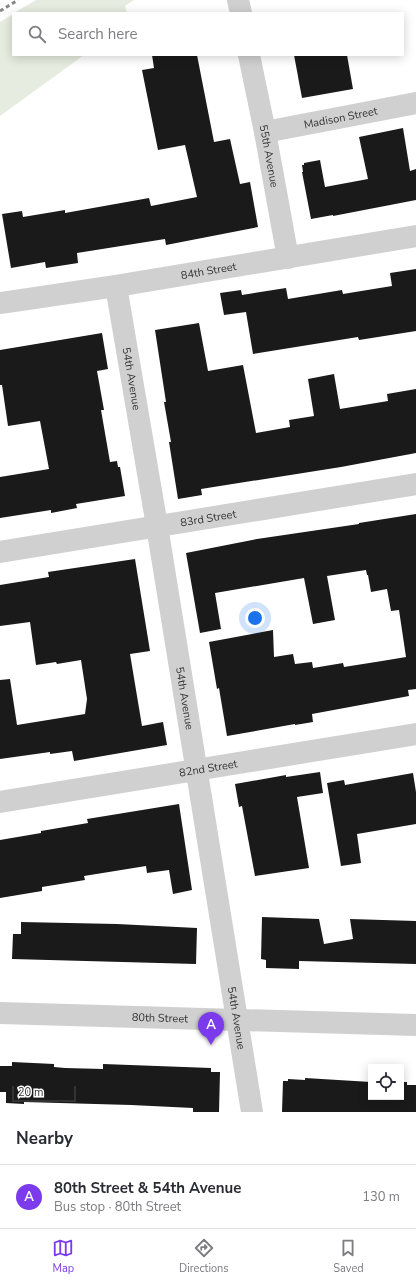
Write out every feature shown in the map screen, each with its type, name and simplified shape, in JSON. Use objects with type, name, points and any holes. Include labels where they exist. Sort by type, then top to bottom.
[{"type":"street","points":[[238,0],[241,12]]},
{"type":"street","name":"55th Avenue","points":[[249,56],[288,258]]},
{"type":"street","name":"Madison Street","points":[[265,132],[416,103]]},
{"type":"street","name":"84th Street","points":[[0,303],[116,286],[416,236]]},
{"type":"street","name":"54th Avenue","points":[[116,286],[157,526],[252,1112]]},
{"type":"street","name":"83rd Street","points":[[0,552],[416,484]]},
{"type":"street","name":"82nd Street","points":[[0,802],[416,734]]},
{"type":"street","name":"80th Street","points":[[0,1013],[416,1025]]},
{"type":"shaded area","points":[[36,0],[134,0],[125,6],[127,12],[16,12]]},
{"type":"shaded area","points":[[12,15],[12,56],[83,56],[0,116],[0,22]]},
{"type":"building","points":[[152,56],[197,56],[214,142],[230,139],[240,184],[250,182],[258,227],[166,245],[165,239],[77,253],[78,263],[46,268],[45,262],[11,268],[2,214],[22,211],[23,217],[65,210],[65,213],[149,198],[151,206],[197,197],[185,145],[158,150],[142,70],[154,68]]},
{"type":"building","points":[[294,56],[347,56],[353,89],[302,98]]},
{"type":"building","points":[[403,128],[410,171],[416,169],[416,200],[311,219],[302,172],[302,165],[304,165],[304,163],[320,160],[325,187],[368,179],[359,137]]},
{"type":"building","points":[[416,269],[416,331],[359,340],[358,337],[253,354],[246,312],[224,315],[220,293],[241,290],[242,295],[286,288],[288,299],[342,290],[343,294],[392,286],[390,273]]},
{"type":"building","points":[[199,323],[208,371],[243,365],[256,433],[290,427],[289,420],[314,416],[308,379],[334,374],[340,409],[388,401],[387,394],[416,389],[416,453],[341,467],[201,489],[202,495],[178,499],[169,442],[171,442],[164,402],[166,402],[155,330]]},
{"type":"building","points":[[102,333],[108,369],[97,371],[104,410],[101,410],[110,462],[117,461],[118,467],[120,467],[125,496],[76,504],[77,508],[51,513],[51,510],[0,518],[0,477],[49,469],[40,421],[8,426],[2,385],[0,385],[0,350]]},
{"type":"building","points":[[416,514],[416,689],[408,690],[409,696],[312,714],[313,722],[227,736],[209,642],[273,630],[274,657],[293,654],[295,664],[312,662],[313,668],[343,663],[344,667],[406,657],[399,610],[391,611],[387,589],[371,592],[366,570],[327,576],[335,620],[313,624],[304,578],[215,593],[221,629],[200,633],[186,553],[257,539]]},
{"type":"building","points":[[135,559],[150,651],[130,654],[142,726],[163,722],[167,745],[74,761],[72,751],[50,754],[50,752],[0,759],[0,680],[10,679],[17,725],[85,714],[87,699],[81,660],[57,664],[56,662],[36,665],[30,622],[0,626],[0,585],[49,577],[48,572]]},
{"type":"building","points":[[320,772],[323,793],[297,797],[309,868],[255,876],[242,806],[239,807],[235,784],[286,775],[286,777]]},
{"type":"building","points":[[413,773],[416,792],[416,824],[357,834],[361,863],[341,866],[327,783],[344,780],[345,785]]},
{"type":"building","points":[[179,804],[192,890],[173,894],[169,870],[147,873],[146,866],[84,876],[85,880],[42,887],[42,891],[0,898],[0,840],[88,823],[87,819]]},
{"type":"building","points":[[262,917],[319,919],[324,944],[353,939],[350,919],[416,921],[416,964],[299,961],[299,969],[266,968],[266,960],[261,959]]},
{"type":"building","points":[[21,922],[117,924],[197,928],[196,964],[12,959],[13,934],[21,934]]},
{"type":"building","points":[[12,1062],[54,1064],[54,1067],[65,1068],[103,1069],[103,1064],[211,1068],[211,1072],[220,1072],[219,1112],[193,1112],[193,1108],[131,1105],[24,1102],[24,1104],[6,1103],[6,1092],[0,1092],[0,1066],[12,1066]]},
{"type":"building","points":[[305,1078],[368,1082],[368,1100],[404,1100],[404,1082],[407,1082],[407,1085],[416,1085],[416,1112],[282,1112],[283,1081],[288,1081],[288,1079],[305,1080]]},
{"type":"railway","points":[[0,11],[18,0]]},
{"type":"place","name":"80th Street & 54th Avenue","points":[[211,1045]]}]
